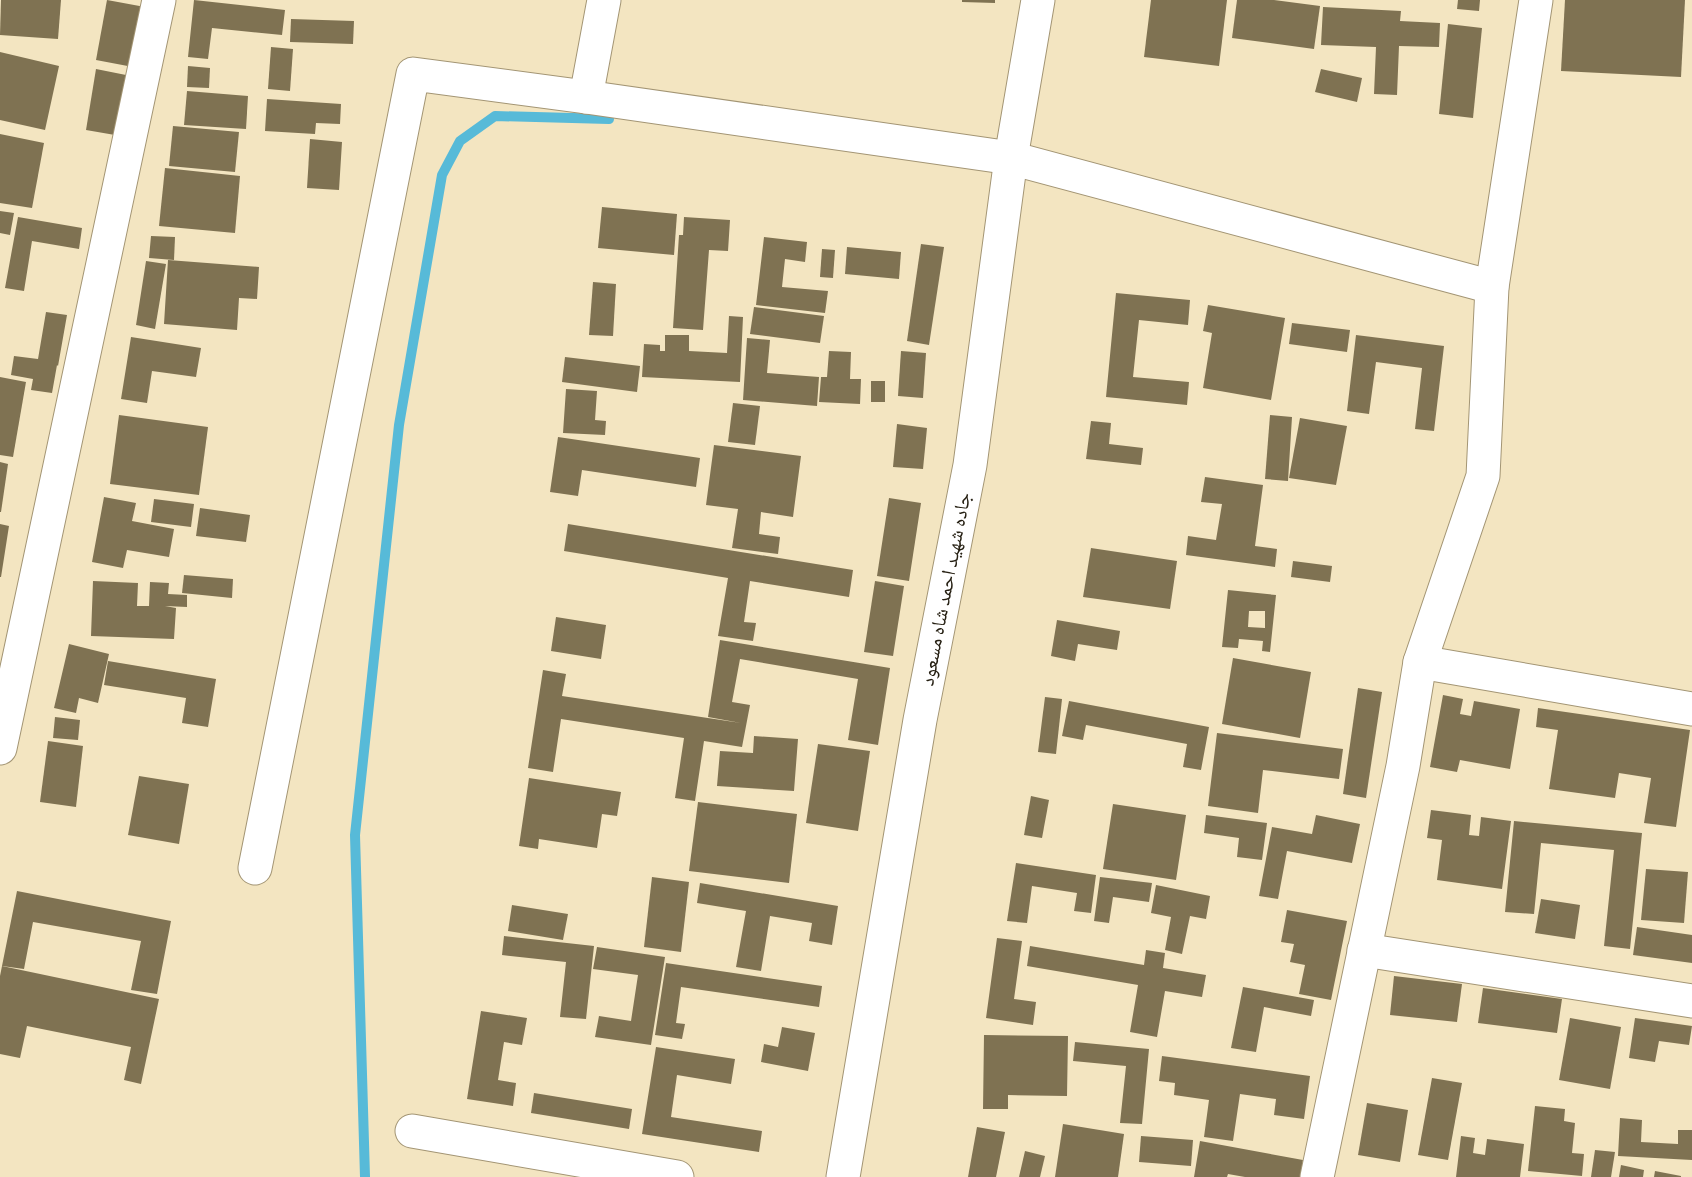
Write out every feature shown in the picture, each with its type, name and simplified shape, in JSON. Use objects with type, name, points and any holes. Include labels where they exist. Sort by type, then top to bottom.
[{"type":"street","points":[[0,748],[159,0]]},
{"type":"street","points":[[586,97],[604,0]]},
{"type":"street","name":"جاده شهيد احمد شاه مسعود","points":[[843,1177],[920,720],[970,465],[1011,158],[1038,0]]},
{"type":"street","points":[[1317,1177],[1403,766],[1420,662],[1483,476],[1492,286],[1536,0]]},
{"type":"street","points":[[255,868],[413,74],[1011,158],[1492,286]]},
{"type":"street","points":[[1420,662],[1692,709]]},
{"type":"street","points":[[1364,950],[1692,1000]]},
{"type":"street","points":[[412,1131],[677,1177]]},
{"type":"building","points":[[1,0],[61,0],[58,39],[0,35]]},
{"type":"building","points":[[107,0],[145,7],[133,67],[96,60]]},
{"type":"building","points":[[194,0],[285,10],[282,35],[212,28],[208,59],[188,57]]},
{"type":"building","points":[[962,0],[995,0],[995,3],[962,2]]},
{"type":"building","points":[[1151,0],[1227,0],[1219,66],[1144,57]]},
{"type":"building","points":[[1237,0],[1274,0],[1320,6],[1314,49],[1232,38]]},
{"type":"building","points":[[1458,0],[1480,0],[1479,11],[1457,9]]},
{"type":"building","points":[[1565,0],[1685,0],[1681,77],[1561,71]]},
{"type":"building","points":[[1323,7],[1401,11],[1400,21],[1440,23],[1439,47],[1399,46],[1397,95],[1374,94],[1376,47],[1321,45]]},
{"type":"building","points":[[291,19],[354,21],[353,44],[290,42]]},
{"type":"building","points":[[1448,24],[1482,28],[1473,118],[1439,114]]},
{"type":"building","points":[[271,47],[293,49],[290,91],[268,89]]},
{"type":"building","points":[[0,52],[59,66],[45,130],[0,120]]},
{"type":"building","points":[[188,66],[210,68],[209,88],[187,87]]},
{"type":"building","points":[[96,69],[126,75],[115,135],[86,130]]},
{"type":"building","points":[[1321,69],[1362,78],[1357,102],[1315,92]]},
{"type":"building","points":[[187,91],[248,96],[246,129],[184,125]]},
{"type":"building","points":[[267,99],[341,104],[340,124],[316,123],[315,134],[265,131]]},
{"type":"building","points":[[173,126],[239,132],[235,172],[169,166]]},
{"type":"building","points":[[0,134],[44,143],[32,208],[0,203]]},
{"type":"building","points":[[310,139],[342,142],[339,190],[307,188]]},
{"type":"building","points":[[165,168],[240,176],[235,233],[159,226]]},
{"type":"building","points":[[602,207],[677,214],[674,255],[598,248]]},
{"type":"building","points":[[0,211],[14,213],[10,235],[0,233]]},
{"type":"building","points":[[18,217],[82,228],[79,249],[32,241],[24,291],[5,288]]},
{"type":"building","points":[[684,217],[730,220],[728,251],[709,250],[703,330],[673,328],[679,235],[683,235]]},
{"type":"building","points":[[151,236],[175,237],[174,260],[149,258]]},
{"type":"building","points":[[764,237],[807,242],[805,262],[785,259],[782,287],[828,291],[825,313],[756,305]]},
{"type":"building","points":[[921,244],[944,247],[929,345],[907,341]]},
{"type":"building","points":[[847,247],[901,252],[899,279],[845,274]]},
{"type":"building","points":[[822,249],[835,250],[833,278],[820,277]]},
{"type":"building","points":[[168,260],[259,267],[257,299],[239,298],[237,330],[164,324]]},
{"type":"building","points":[[146,261],[166,264],[155,329],[136,325]]},
{"type":"building","points":[[593,282],[616,284],[613,336],[589,335]]},
{"type":"building","points":[[1116,293],[1190,300],[1188,325],[1139,320],[1133,377],[1189,382],[1187,405],[1106,397]]},
{"type":"building","points":[[1208,305],[1285,318],[1271,400],[1203,388],[1212,333],[1203,331]]},
{"type":"building","points":[[754,307],[824,316],[820,343],[750,334]]},
{"type":"building","points":[[46,312],[67,315],[52,393],[31,390],[33,379],[11,375],[14,356],[38,359]]},
{"type":"building","points":[[729,316],[743,317],[740,382],[642,377],[644,344],[660,345],[660,351],[665,351],[665,335],[689,335],[689,351],[727,353]]},
{"type":"building","points":[[1292,323],[1350,330],[1347,352],[1289,344]]},
{"type":"building","points":[[1356,335],[1444,346],[1434,431],[1415,429],[1422,368],[1376,362],[1369,414],[1347,411]]},
{"type":"building","points":[[131,337],[201,348],[196,377],[152,371],[147,403],[121,399]]},
{"type":"building","points":[[747,338],[770,340],[767,373],[819,377],[817,406],[743,400]]},
{"type":"building","points":[[829,351],[851,352],[850,379],[861,379],[860,404],[819,402],[821,377],[827,377]]},
{"type":"building","points":[[901,351],[926,353],[923,398],[898,396]]},
{"type":"building","points":[[565,357],[640,366],[637,392],[562,382]]},
{"type":"building","points":[[0,377],[26,382],[13,457],[0,455]]},
{"type":"building","points":[[871,381],[885,381],[885,402],[871,402]]},
{"type":"building","points":[[566,389],[597,391],[595,420],[606,421],[605,435],[563,433]]},
{"type":"building","points":[[733,403],[760,406],[755,445],[728,442]]},
{"type":"building","points":[[119,415],[208,427],[199,495],[110,484]]},
{"type":"building","points":[[1270,415],[1292,417],[1288,481],[1265,479]]},
{"type":"building","points":[[1300,418],[1347,426],[1336,485],[1289,478]]},
{"type":"building","points":[[1091,421],[1111,423],[1109,444],[1143,448],[1141,465],[1086,459]]},
{"type":"building","points":[[897,424],[927,428],[923,469],[893,467]]},
{"type":"building","points":[[558,437],[700,458],[696,487],[582,470],[578,496],[550,492]]},
{"type":"building","points":[[714,445],[801,456],[793,517],[761,512],[759,534],[780,537],[778,554],[732,548],[738,509],[706,505]]},
{"type":"building","points":[[0,462],[8,464],[1,512],[0,512]]},
{"type":"building","points":[[1205,477],[1263,485],[1255,546],[1277,549],[1275,567],[1186,555],[1188,536],[1216,540],[1222,504],[1201,502]]},
{"type":"building","points":[[104,497],[136,503],[132,521],[174,529],[169,557],[127,550],[123,568],[92,562]]},
{"type":"building","points":[[889,498],[921,503],[909,581],[877,576]]},
{"type":"building","points":[[154,499],[194,504],[191,527],[151,522]]},
{"type":"building","points":[[200,508],[250,515],[246,542],[196,536]]},
{"type":"building","points":[[0,524],[9,526],[1,577],[0,577]]},
{"type":"building","points":[[568,524],[853,570],[849,597],[750,581],[744,622],[756,623],[753,641],[718,636],[728,578],[564,551]]},
{"type":"building","points":[[1091,548],[1177,561],[1170,609],[1083,597]]},
{"type":"building","points":[[1293,561],[1332,566],[1330,582],[1291,577]]},
{"type":"building","points":[[184,575],[233,579],[232,598],[182,593]]},
{"type":"building","points":[[93,581],[138,583],[137,606],[149,606],[150,582],[169,583],[168,594],[187,595],[187,607],[165,606],[176,608],[174,639],[91,636]]},
{"type":"building","points":[[875,581],[904,586],[893,656],[864,652]]},
{"type":"building","points":[[1228,590],[1276,595],[1270,652],[1262,651],[1263,641],[1239,639],[1238,648],[1222,647]],"holes":[[[1249,611],[1265,611],[1265,628],[1248,627]]]},
{"type":"building","points":[[556,617],[606,625],[601,659],[551,651]]},
{"type":"building","points":[[1057,620],[1120,631],[1117,650],[1078,644],[1075,661],[1051,656]]},
{"type":"building","points":[[720,640],[890,668],[878,745],[848,740],[858,679],[740,659],[732,702],[750,705],[742,747],[704,741],[695,801],[675,798],[684,738],[561,719],[553,772],[528,768],[543,670],[566,674],[562,696],[741,723],[708,717]]},
{"type":"building","points":[[69,644],[109,654],[98,703],[79,698],[76,713],[54,708]]},
{"type":"building","points":[[1233,658],[1311,672],[1300,738],[1222,724]]},
{"type":"building","points":[[108,661],[216,679],[208,727],[182,723],[186,698],[104,685]]},
{"type":"building","points":[[1358,688],[1382,692],[1366,798],[1343,794]]},
{"type":"building","points":[[1443,695],[1463,699],[1460,714],[1471,716],[1474,701],[1520,709],[1510,769],[1460,760],[1457,772],[1430,767]]},
{"type":"building","points":[[1045,697],[1062,699],[1056,754],[1038,752]]},
{"type":"building","points":[[1069,701],[1209,727],[1201,770],[1183,767],[1187,744],[1086,725],[1083,740],[1062,736]]},
{"type":"building","points":[[1538,708],[1690,730],[1676,827],[1644,823],[1651,778],[1619,773],[1615,798],[1549,789],[1558,730],[1536,727]]},
{"type":"building","points":[[55,717],[80,720],[78,740],[53,738]]},
{"type":"building","points":[[1217,733],[1343,749],[1339,779],[1263,770],[1258,813],[1208,806]]},
{"type":"building","points":[[754,736],[798,739],[794,791],[717,786],[720,751],[753,753]]},
{"type":"building","points":[[48,741],[83,746],[76,807],[40,802]]},
{"type":"building","points":[[818,744],[870,751],[858,831],[806,823]]},
{"type":"building","points":[[139,776],[189,784],[179,844],[128,835]]},
{"type":"building","points":[[529,778],[621,792],[617,816],[602,814],[597,848],[539,839],[538,849],[519,846]]},
{"type":"building","points":[[1031,796],[1049,800],[1042,838],[1024,835]]},
{"type":"building","points":[[698,802],[797,814],[789,883],[689,871]]},
{"type":"building","points":[[1113,804],[1186,815],[1176,880],[1103,869]]},
{"type":"building","points":[[1431,810],[1471,815],[1469,835],[1479,836],[1481,817],[1511,821],[1502,889],[1437,880],[1442,840],[1427,838]]},
{"type":"building","points":[[1206,815],[1267,823],[1262,860],[1237,857],[1239,838],[1204,833]]},
{"type":"building","points":[[1316,815],[1360,824],[1352,863],[1287,851],[1278,899],[1259,896],[1272,827],[1312,834]]},
{"type":"building","points":[[1514,821],[1642,833],[1630,949],[1604,946],[1614,850],[1541,843],[1534,914],[1505,912]]},
{"type":"building","points":[[1016,863],[1096,875],[1091,913],[1074,911],[1077,893],[1032,886],[1027,923],[1007,921]]},
{"type":"building","points":[[1646,869],[1688,872],[1684,923],[1641,920]]},
{"type":"building","points":[[652,877],[689,882],[681,952],[644,947]]},
{"type":"building","points":[[1100,877],[1152,883],[1149,902],[1113,897],[1109,923],[1094,921]]},
{"type":"building","points":[[700,883],[838,906],[832,945],[809,941],[812,923],[770,916],[761,971],[736,967],[746,911],[697,903]]},
{"type":"building","points":[[1156,885],[1210,896],[1206,919],[1190,916],[1182,954],[1165,950],[1171,917],[1151,913]]},
{"type":"building","points":[[17,891],[171,921],[157,994],[131,990],[141,941],[33,922],[24,969],[2,966]]},
{"type":"building","points":[[1541,899],[1580,905],[1575,939],[1535,933]]},
{"type":"building","points":[[512,905],[568,914],[563,940],[508,931]]},
{"type":"building","points":[[1287,910],[1347,921],[1331,1000],[1299,994],[1305,965],[1290,962],[1294,944],[1281,942]]},
{"type":"building","points":[[1637,927],[1692,935],[1692,963],[1633,955]]},
{"type":"building","points":[[504,936],[594,946],[586,1019],[560,1017],[566,962],[502,955]]},
{"type":"building","points":[[997,938],[1022,941],[1014,999],[1036,1002],[1033,1025],[986,1018]]},
{"type":"building","points":[[1030,946],[1144,965],[1146,950],[1165,953],[1163,968],[1206,975],[1202,997],[1165,991],[1157,1037],[1130,1032],[1138,985],[1027,966]]},
{"type":"building","points":[[597,947],[665,957],[651,1045],[595,1037],[599,1016],[631,1021],[638,975],[593,969]]},
{"type":"building","points":[[666,963],[822,986],[819,1007],[681,987],[676,1023],[685,1024],[682,1039],[655,1035]]},
{"type":"building","points":[[2,966],[159,999],[141,1084],[124,1080],[131,1047],[27,1026],[20,1058],[0,1054]]},
{"type":"building","points":[[1394,976],[1462,984],[1457,1022],[1390,1015]]},
{"type":"building","points":[[1243,987],[1314,1000],[1311,1016],[1264,1007],[1256,1052],[1231,1048]]},
{"type":"building","points":[[1483,988],[1562,999],[1557,1033],[1478,1023]]},
{"type":"building","points":[[481,1011],[527,1018],[522,1045],[504,1042],[498,1080],[516,1083],[513,1106],[467,1099]]},
{"type":"building","points":[[1570,1018],[1621,1027],[1610,1089],[1559,1080]]},
{"type":"building","points":[[1635,1018],[1692,1026],[1689,1045],[1659,1041],[1655,1062],[1629,1058]]},
{"type":"building","points":[[782,1027],[815,1033],[808,1071],[761,1062],[764,1044],[778,1047]]},
{"type":"building","points":[[984,1035],[1068,1036],[1067,1096],[1008,1095],[1008,1109],[983,1109]]},
{"type":"building","points":[[1075,1042],[1149,1049],[1142,1124],[1120,1123],[1126,1066],[1073,1061]]},
{"type":"building","points":[[656,1047],[735,1059],[731,1084],[677,1075],[671,1117],[762,1131],[759,1152],[642,1134]]},
{"type":"building","points":[[1162,1056],[1310,1076],[1304,1119],[1274,1115],[1276,1099],[1240,1094],[1233,1141],[1204,1137],[1209,1100],[1174,1095],[1175,1083],[1159,1081]]},
{"type":"building","points":[[1432,1078],[1462,1083],[1448,1160],[1418,1155]]},
{"type":"building","points":[[534,1093],[632,1109],[629,1129],[531,1113]]},
{"type":"building","points":[[1367,1103],[1408,1110],[1400,1162],[1358,1155]]},
{"type":"building","points":[[1535,1106],[1565,1109],[1564,1121],[1575,1123],[1572,1153],[1584,1154],[1582,1176],[1528,1171]]},
{"type":"building","points":[[1620,1118],[1642,1120],[1641,1142],[1678,1144],[1678,1130],[1692,1130],[1692,1160],[1618,1156]]},
{"type":"building","points":[[1063,1124],[1124,1134],[1118,1177],[1055,1177]]},
{"type":"building","points":[[977,1127],[1005,1132],[996,1177],[968,1177]]},
{"type":"building","points":[[1141,1136],[1193,1140],[1191,1166],[1139,1162]]},
{"type":"building","points":[[1461,1136],[1475,1138],[1473,1153],[1485,1155],[1487,1139],[1524,1144],[1520,1177],[1456,1177]]},
{"type":"building","points":[[1200,1141],[1303,1160],[1300,1177],[1245,1177],[1228,1174],[1227,1177],[1194,1177]]},
{"type":"building","points":[[1595,1150],[1615,1152],[1611,1177],[1591,1177]]},
{"type":"building","points":[[1025,1151],[1045,1156],[1040,1177],[1019,1177]]},
{"type":"building","points":[[1621,1165],[1644,1170],[1643,1177],[1619,1177]]},
{"type":"building","points":[[1655,1171],[1681,1176],[1681,1177],[1654,1177]]},
{"type":"waterway","points":[[365,1177],[355,835],[399,425],[442,175],[460,141],[495,116],[609,119]]}]
